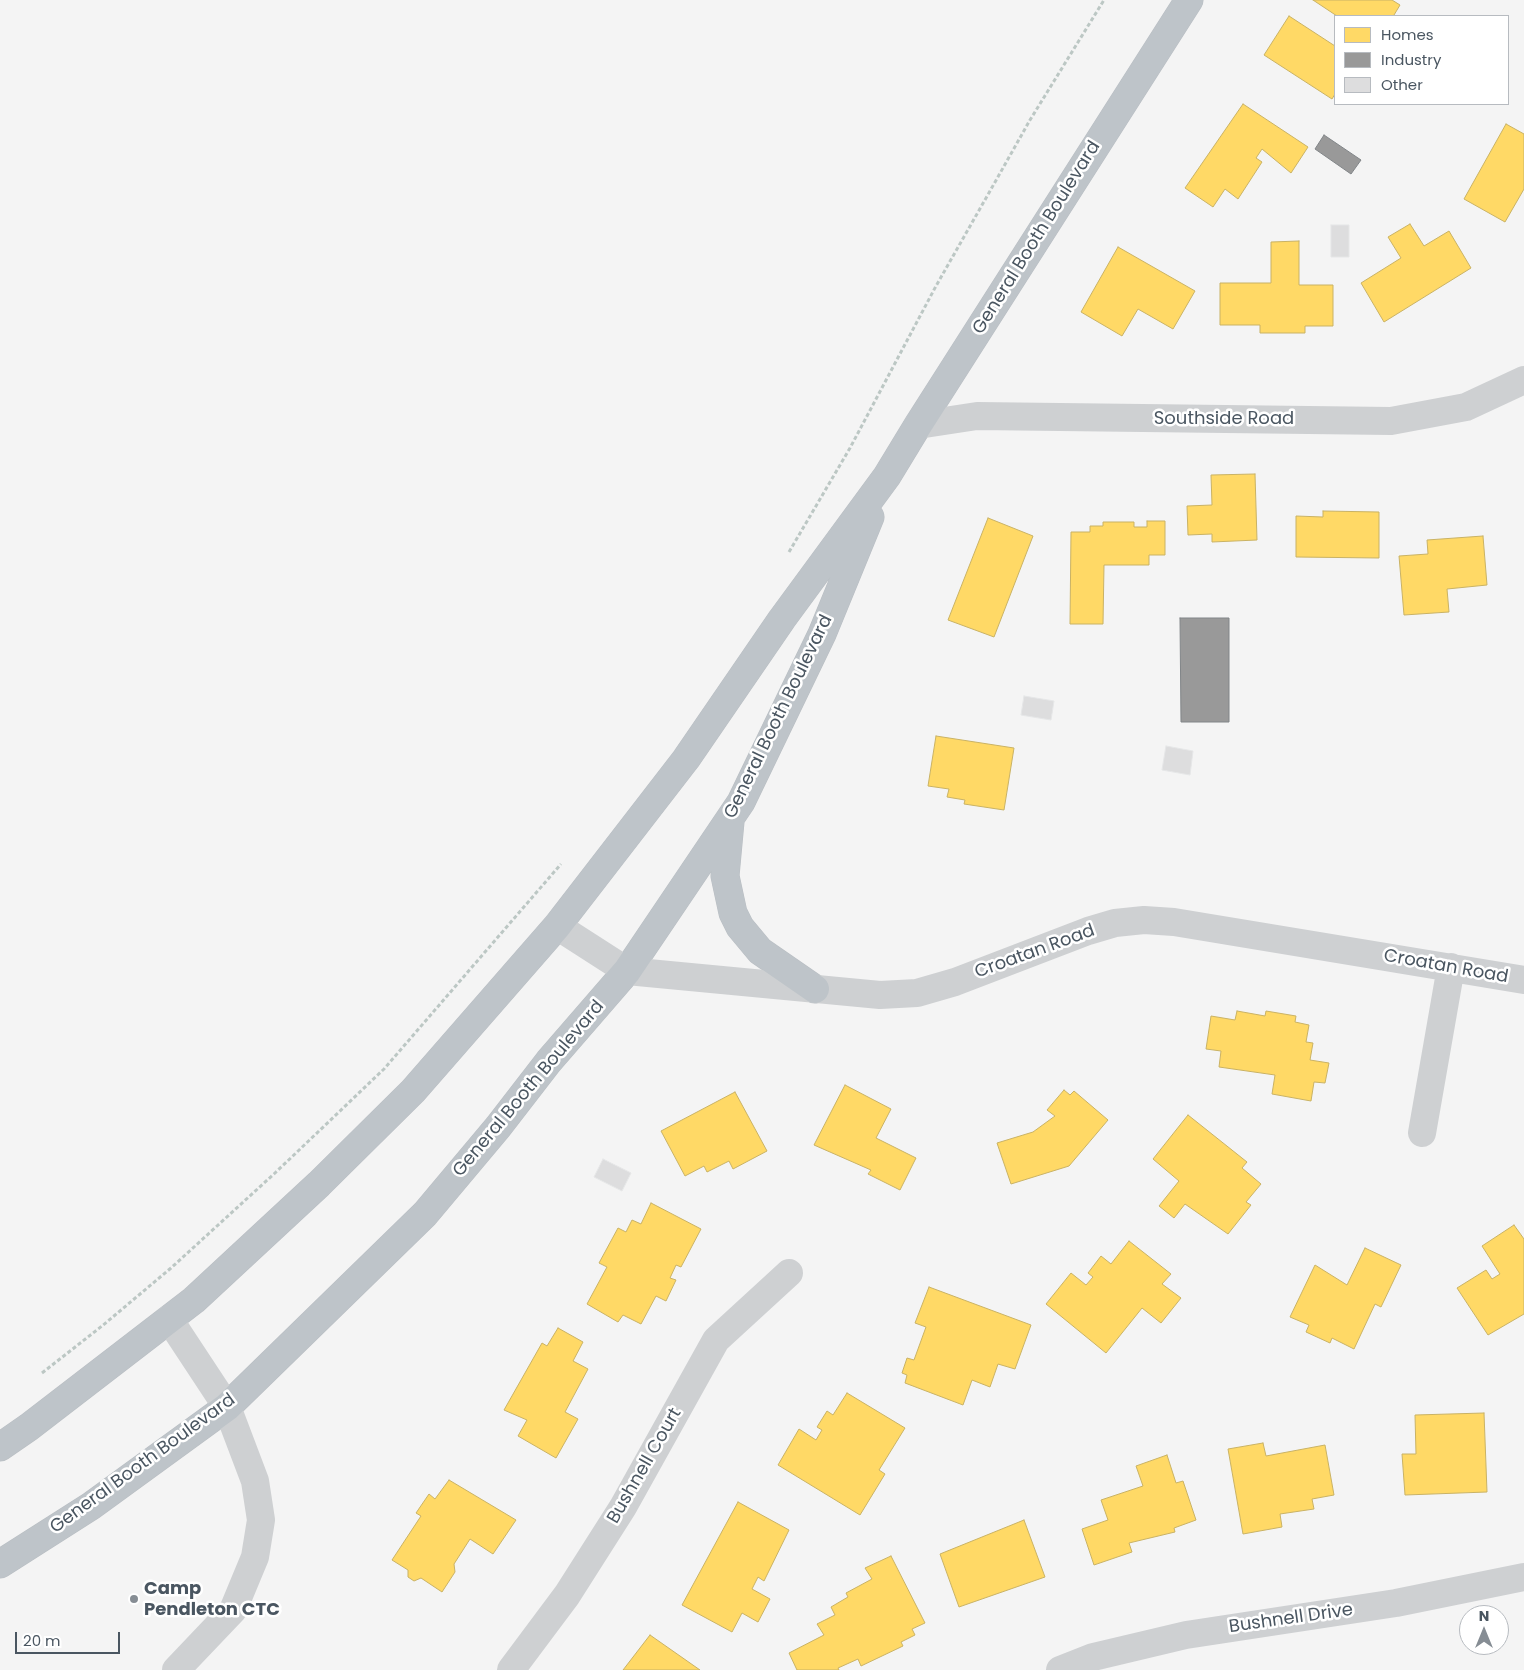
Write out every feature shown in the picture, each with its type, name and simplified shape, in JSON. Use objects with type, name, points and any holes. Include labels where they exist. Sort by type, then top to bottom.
[{"type":"highway","name":"General Booth Boulevard","points":[[0,1447],[29,1427],[194,1300],[319,1184],[413,1091],[557,926],[686,759],[782,619],[887,476],[1189,0]]},
{"type":"highway","name":"General Booth Boulevard","points":[[0,1564],[91,1506],[227,1407],[425,1214],[498,1128],[549,1061],[627,971],[741,802],[822,634],[887,476]]},
{"type":"highway","points":[[730,819],[725,876],[733,913],[740,927],[760,950],[815,989]]},
{"type":"street","name":"Southside Road","points":[[918,426],[976,416],[1391,421],[1466,407],[1524,380]]},
{"type":"street","name":"Croatan Road","points":[[557,926],[627,971],[880,995],[917,993],[955,982],[1088,931],[1115,923],[1144,920],[1174,922],[1524,980]]},
{"type":"street","points":[[1422,1133],[1451,967]]},
{"type":"street","name":"Bushnell Court","points":[[511,1670],[567,1595],[623,1508],[716,1340],[789,1273]]},
{"type":"street","points":[[169,1319],[227,1407],[254,1481],[261,1520],[255,1557],[233,1610],[176,1670]]},
{"type":"street","name":"Bushnell Drive","points":[[1060,1670],[1093,1657],[1186,1634],[1396,1603],[1524,1577]]},
{"type":"path","points":[[787,556],[850,448],[936,286],[1003,167],[1104,0]]},
{"type":"path","points":[[41,1374],[102,1326],[170,1268],[275,1173],[384,1070],[565,860]]},
{"type":"building: Homes","points":[[1313,0],[1392,0],[1400,5],[1394,15],[1336,15]]},
{"type":"building: Homes","points":[[1289,16],[1334,45],[1334,96],[1332,99],[1264,55]]},
{"type":"building: Homes","points":[[1243,104],[1308,147],[1291,173],[1262,149],[1256,158],[1262,162],[1238,199],[1225,189],[1213,207],[1185,188]]},
{"type":"building: Homes","points":[[1506,124],[1524,134],[1524,189],[1505,222],[1464,199]]},
{"type":"building: Homes","points":[[1410,224],[1424,246],[1449,231],[1471,268],[1384,322],[1361,283],[1401,258],[1388,237]]},
{"type":"building: Homes","points":[[1299,241],[1299,285],[1333,285],[1333,326],[1305,326],[1305,333],[1260,333],[1260,325],[1220,325],[1220,283],[1271,283],[1271,242]]},
{"type":"building: Homes","points":[[1118,247],[1195,291],[1173,329],[1138,309],[1122,336],[1081,312]]},
{"type":"building: Homes","points":[[1255,474],[1257,540],[1212,542],[1212,534],[1188,535],[1187,506],[1212,505],[1211,475]]},
{"type":"building: Homes","points":[[1323,511],[1379,512],[1379,558],[1296,557],[1296,516],[1323,517]]},
{"type":"building: Homes","points":[[988,518],[1033,536],[994,637],[948,620]]},
{"type":"building: Homes","points":[[1147,521],[1165,521],[1165,555],[1149,555],[1149,565],[1104,565],[1103,624],[1070,624],[1071,532],[1090,532],[1090,526],[1103,526],[1103,522],[1134,522],[1134,527],[1147,527]]},
{"type":"building: Homes","points":[[1483,536],[1487,585],[1447,589],[1449,612],[1404,615],[1399,556],[1428,554],[1427,540]]},
{"type":"building: Homes","points":[[936,736],[1014,748],[1004,810],[964,804],[965,800],[947,797],[949,789],[928,786]]},
{"type":"building: Homes","points":[[1237,1011],[1265,1016],[1266,1011],[1296,1016],[1295,1022],[1309,1025],[1306,1042],[1313,1043],[1310,1060],[1329,1063],[1325,1083],[1314,1082],[1311,1101],[1272,1094],[1275,1075],[1219,1067],[1221,1051],[1206,1049],[1211,1016],[1235,1020]]},
{"type":"building: Homes","points":[[845,1085],[891,1109],[876,1138],[916,1158],[900,1190],[868,1174],[871,1170],[814,1145]]},
{"type":"building: Homes","points":[[1064,1090],[1070,1095],[1074,1091],[1108,1120],[1069,1166],[1011,1184],[997,1143],[1033,1132],[1055,1116],[1047,1110]]},
{"type":"building: Homes","points":[[735,1092],[767,1151],[733,1169],[729,1161],[707,1172],[704,1166],[685,1176],[661,1131]]},
{"type":"building: Homes","points":[[1188,1115],[1247,1162],[1242,1168],[1261,1184],[1246,1202],[1251,1205],[1228,1234],[1185,1204],[1174,1218],[1159,1206],[1179,1181],[1153,1159]]},
{"type":"building: Homes","points":[[651,1203],[701,1229],[681,1267],[676,1265],[670,1278],[676,1280],[666,1301],[656,1296],[641,1324],[623,1315],[618,1322],[587,1304],[607,1267],[599,1263],[618,1228],[626,1232],[632,1220],[641,1224]]},
{"type":"building: Homes","points":[[1514,1225],[1524,1239],[1524,1314],[1488,1335],[1457,1288],[1486,1270],[1492,1279],[1500,1274],[1482,1246]]},
{"type":"building: Homes","points":[[1129,1241],[1171,1274],[1162,1284],[1181,1298],[1161,1323],[1142,1308],[1106,1353],[1046,1304],[1071,1273],[1086,1285],[1093,1277],[1088,1273],[1101,1256],[1111,1264]]},
{"type":"building: Homes","points":[[1365,1248],[1401,1265],[1381,1307],[1375,1304],[1354,1349],[1332,1338],[1330,1343],[1306,1332],[1309,1325],[1290,1317],[1315,1265],[1347,1285]]},
{"type":"building: Homes","points":[[929,1287],[1031,1325],[1015,1369],[998,1364],[990,1387],[972,1380],[963,1405],[905,1383],[907,1375],[902,1373],[907,1358],[914,1360],[926,1327],[915,1323]]},
{"type":"building: Homes","points":[[558,1328],[583,1342],[573,1361],[588,1369],[565,1412],[578,1419],[556,1458],[518,1436],[527,1420],[504,1410],[542,1343],[547,1346]]},
{"type":"building: Homes","points":[[847,1393],[905,1428],[879,1470],[885,1474],[860,1515],[778,1465],[799,1429],[816,1440],[822,1430],[817,1427],[827,1411],[833,1415]]},
{"type":"building: Homes","points":[[1484,1413],[1487,1492],[1405,1495],[1402,1454],[1416,1454],[1415,1415]]},
{"type":"building: Homes","points":[[1263,1443],[1266,1456],[1325,1445],[1334,1495],[1312,1499],[1314,1509],[1280,1514],[1282,1527],[1243,1534],[1228,1449]]},
{"type":"building: Homes","points":[[1167,1455],[1176,1483],[1183,1481],[1196,1520],[1174,1528],[1175,1532],[1129,1543],[1132,1552],[1094,1565],[1082,1529],[1108,1520],[1101,1500],[1143,1486],[1136,1466]]},
{"type":"building: Homes","points":[[449,1480],[516,1520],[493,1554],[470,1539],[454,1564],[455,1572],[442,1592],[421,1578],[414,1581],[408,1577],[408,1570],[392,1560],[421,1516],[416,1513],[429,1494],[435,1499]]},
{"type":"building: Homes","points":[[738,1502],[789,1530],[764,1581],[758,1577],[752,1589],[770,1599],[758,1622],[742,1613],[732,1632],[682,1605]]},
{"type":"building: Homes","points":[[1024,1520],[1045,1577],[959,1607],[940,1554]]},
{"type":"building: Homes","points":[[891,1556],[925,1623],[912,1629],[915,1635],[901,1642],[903,1646],[861,1666],[858,1659],[838,1668],[839,1670],[797,1670],[789,1653],[824,1635],[817,1624],[835,1615],[831,1607],[848,1597],[846,1593],[872,1579],[865,1568]]},
{"type":"building: Homes","points":[[650,1635],[700,1670],[623,1670]]},
{"type":"building: Industry","points":[[1324,135],[1361,160],[1351,174],[1315,149]]},
{"type":"building: Industry","points":[[1180,618],[1229,618],[1229,722],[1181,722]]},
{"type":"building: Other","points":[[1331,225],[1349,225],[1349,257],[1331,257]]},
{"type":"building: Other","points":[[1024,696],[1054,701],[1051,720],[1021,715]]},
{"type":"building: Other","points":[[1166,746],[1193,751],[1190,775],[1162,770]]},
{"type":"building: Other","points":[[603,1159],[631,1173],[622,1191],[594,1177]]},
{"type":"place","name":"Camp Pendleton CTC","points":[[134,1599]]}]
